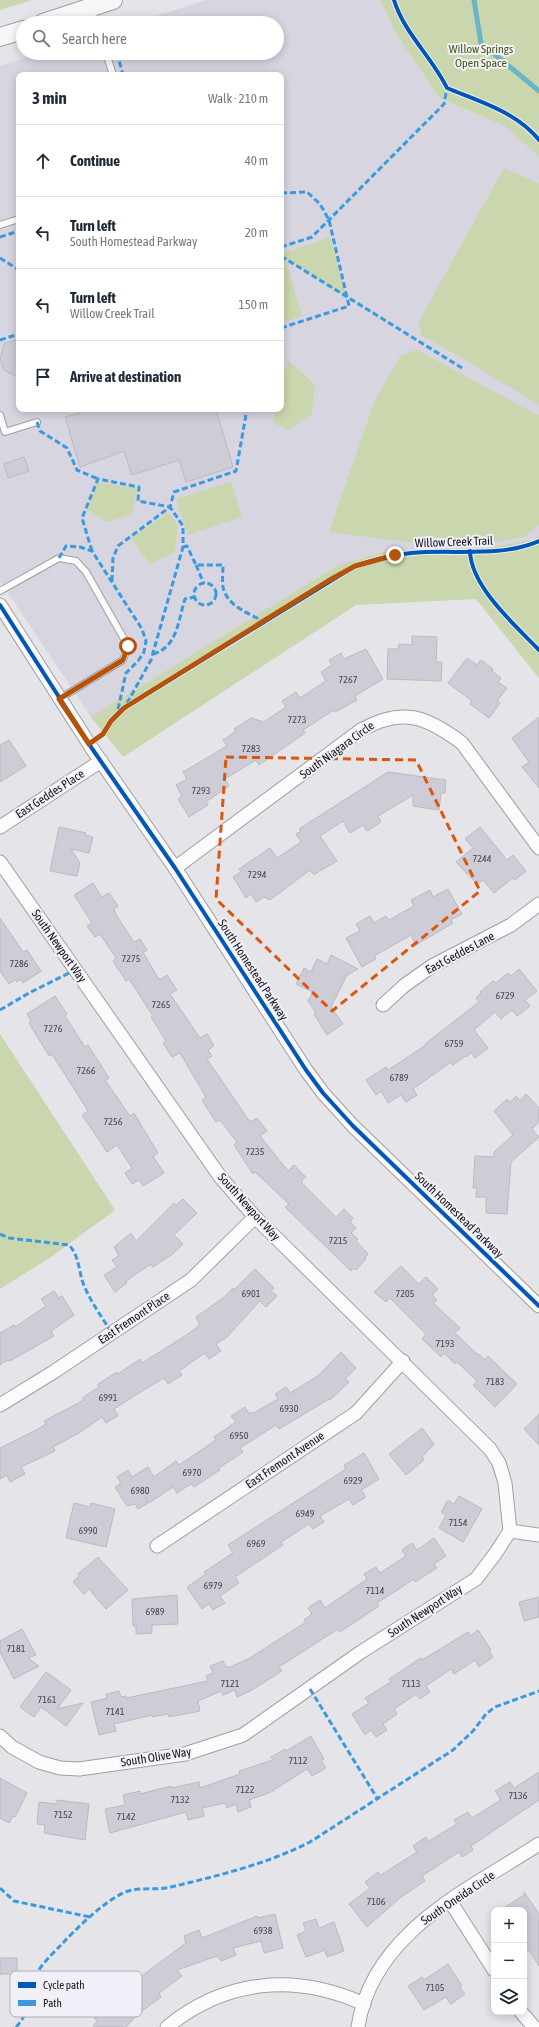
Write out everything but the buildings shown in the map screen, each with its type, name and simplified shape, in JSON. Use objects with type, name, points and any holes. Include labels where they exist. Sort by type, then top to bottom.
[{"type":"main road","points":[[93,15],[113,0]]},
{"type":"main road","points":[[0,38],[16,32]]},
{"type":"street","name":"South Homestead Parkway","points":[[0,605],[59,699],[176,868],[306,1070],[335,1108],[539,1306]]},
{"type":"street","name":"South Niagara Circle","points":[[176,868],[361,730],[377,721],[388,718],[406,717],[424,720],[445,730],[462,743],[539,848]]},
{"type":"street","name":"East Geddes Place","points":[[0,827],[101,761]]},
{"type":"street","name":"South Newport Way","points":[[0,862],[221,1178],[255,1217],[403,1361],[490,1449],[499,1463],[505,1484],[510,1531],[476,1579],[361,1652],[326,1678]]},
{"type":"street","name":"East Geddes Lane","points":[[383,1005],[405,985],[432,966],[511,925],[539,904]]},
{"type":"street","name":"East Fremont Place","points":[[0,1405],[52,1373],[191,1280],[255,1217]]},
{"type":"street","name":"East Fremont Avenue","points":[[157,1546],[356,1413],[403,1361]]},
{"type":"street","points":[[510,1531],[539,1535]]},
{"type":"street","name":"South Olive Way","points":[[0,1736],[12,1747],[25,1755],[39,1762],[60,1768],[79,1769],[185,1754],[243,1735],[326,1678]]},
{"type":"street","name":"South Oneida Circle","points":[[358,2027],[364,2004],[373,1982],[387,1958],[400,1943],[420,1923],[450,1901],[539,1844]]},
{"type":"street","points":[[450,1901],[491,1965]]},
{"type":"street","points":[[167,2027],[186,2013],[219,1996],[242,1989],[270,1984],[301,1985],[341,1993],[364,2004]]},
{"type":"street","points":[[524,2015],[534,2027]]},
{"type":"lane","points":[[108,60],[112,72]]},
{"type":"lane","points":[[0,225],[16,220]]},
{"type":"lane","points":[[0,416],[5,432],[37,422]]},
{"type":"lane","points":[[0,591],[60,558],[76,561],[86,572],[128,646],[123,660],[59,699]]},
{"type":"highlighted area","points":[[226,757],[416,760],[480,891],[332,1011],[216,899]]},
{"type":"shaded area","points":[[206,0],[380,0],[396,34],[439,98],[505,126],[539,157],[539,534],[534,539],[487,548],[387,551],[338,565],[91,717],[0,581],[0,66],[18,60],[284,60],[284,16],[156,16]]},
{"type":"green space","points":[[0,0],[32,0],[0,10]]},
{"type":"green space","name":"Willow Springs Open Space","points":[[380,0],[539,0],[539,157],[505,126],[439,98],[396,34]]},
{"type":"green space","points":[[504,168],[539,184],[539,405],[469,362],[421,335],[419,321]]},
{"type":"green space","points":[[330,237],[347,297],[285,259],[302,316],[284,322],[284,253]]},
{"type":"green space","points":[[417,350],[539,416],[539,525],[524,537],[481,544],[423,544],[329,532],[375,400],[401,355]]},
{"type":"green space","points":[[288,360],[315,385],[312,414],[289,430],[273,423],[275,412],[284,412],[284,376]]},
{"type":"green space","points":[[98,482],[137,489],[132,514],[107,522],[86,509]]},
{"type":"green space","points":[[231,482],[242,517],[188,535],[176,499]]},
{"type":"green space","points":[[169,512],[178,526],[175,552],[150,564],[131,538]]},
{"type":"green space","points":[[539,534],[539,678],[476,599],[356,605],[123,757],[91,717],[338,565],[387,551],[487,548],[534,539]]},
{"type":"green space","points":[[0,1034],[115,1210],[51,1257],[0,1289]]},
{"type":"waterway","points":[[474,0],[481,43],[539,91]]},
{"type":"marked path","points":[[119,60],[122,72]]},
{"type":"marked path","points":[[284,246],[312,237],[444,104],[447,88]]},
{"type":"marked path","points":[[284,193],[307,192],[320,204],[329,220],[349,306],[284,327]]},
{"type":"marked path","points":[[0,237],[16,232]]},
{"type":"marked path","points":[[0,258],[16,268]]},
{"type":"marked path","points":[[284,258],[462,368]]},
{"type":"marked path","points":[[0,340],[16,335]]},
{"type":"marked path","points":[[92,551],[82,518],[98,479],[139,487],[138,501],[170,507],[174,492],[236,471],[246,412]]},
{"type":"marked path","points":[[37,422],[40,431],[67,448],[77,470],[98,479]]},
{"type":"marked path","points":[[112,581],[113,558],[118,546],[170,507],[183,526],[183,547],[151,660],[126,705]]},
{"type":"marked path","points":[[59,558],[66,546],[80,547],[92,551],[142,629],[146,641],[144,652],[138,661],[126,673],[117,714]]},
{"type":"marked path","points":[[183,547],[187,546],[196,565],[223,565],[223,587],[225,594],[233,604],[263,621]]},
{"type":"marked path","points":[[196,565],[204,584]]},
{"type":"marked path","points":[[205,583],[209,584],[215,590],[216,594],[215,598],[209,604],[205,605],[201,604],[195,598],[194,594],[195,590],[201,584],[205,583]]},
{"type":"marked path","points":[[153,654],[168,645],[176,632],[185,599],[194,597]]},
{"type":"marked path","points":[[0,1010],[29,993],[75,970]]},
{"type":"marked path","points":[[0,1234],[9,1238],[69,1245],[76,1255],[83,1284],[95,1307],[112,1333]]},
{"type":"marked path","points":[[310,1689],[377,1798]]},
{"type":"marked path","points":[[38,1971],[82,1924],[106,1903],[123,1893],[141,1889],[165,1888],[224,1874],[294,1850],[310,1842],[453,1750],[473,1731],[486,1714],[495,1707],[539,1691]]},
{"type":"marked path","points":[[0,1888],[14,1901],[90,1917]]},
{"type":"marked path","points":[[16,2027],[23,2017]]},
{"type":"cycle path","points":[[394,0],[404,23],[434,66],[447,88],[496,108],[520,122],[539,140]]},
{"type":"cycle path","name":"Willow Creek Trail","points":[[89,744],[103,734],[111,721],[124,708],[355,566],[383,558],[411,553],[492,551],[524,546],[539,541]]},
{"type":"cycle path","name":"Willow Creek Trail","points":[[470,551],[472,565],[486,592],[496,605],[539,650]]},
{"type":"cycle path","points":[[0,605],[93,750],[175,868],[306,1070],[323,1093],[353,1126],[539,1306]]},
{"type":"route","points":[[128,646],[123,660],[59,699],[89,744],[103,734],[111,721],[124,708],[328,581],[355,566],[395,555]]}]
